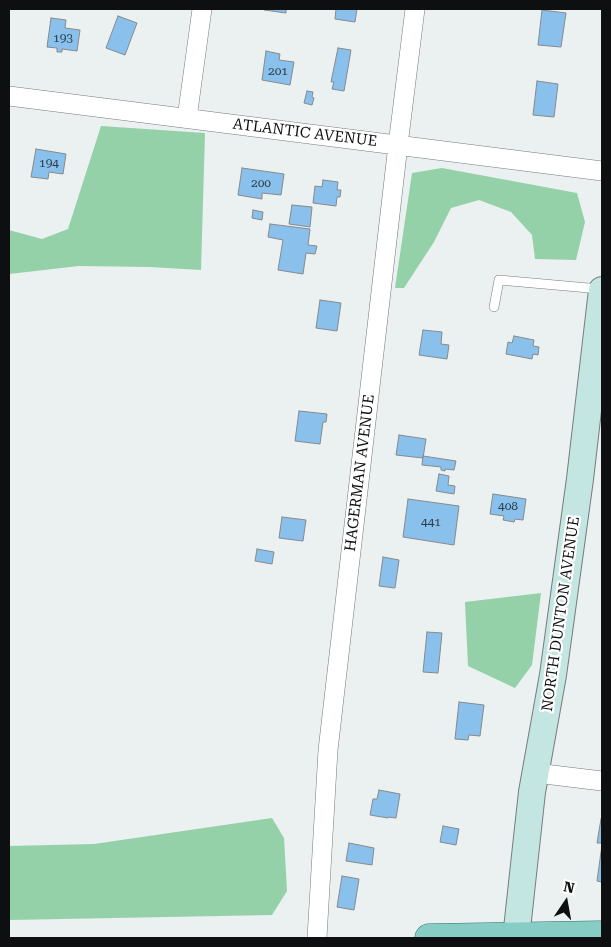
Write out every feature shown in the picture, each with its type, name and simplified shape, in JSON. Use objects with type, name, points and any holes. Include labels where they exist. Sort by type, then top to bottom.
[{"type":"main road","points":[[429,938],[602,935]]},
{"type":"street","points":[[187,118],[202,9]]},
{"type":"street","name":"HAGERMAN AVENUE","points":[[317,938],[328,750],[398,145],[416,9]]},
{"type":"street","name":"ATLANTIC AVENUE","points":[[9,96],[602,171]]},
{"type":"street","name":"NORTH DUNTON AVENUE","points":[[516,937],[531,801],[556,656],[580,479],[602,290]]},
{"type":"street","points":[[536,773],[602,781]]},
{"type":"lane","points":[[494,307],[499,280],[602,290]]},
{"type":"green space","points":[[101,126],[205,133],[201,270],[79,266],[9,274],[9,230],[42,239],[68,229]]},
{"type":"green space","points":[[442,168],[577,193],[585,222],[576,260],[535,259],[532,235],[511,212],[479,200],[451,208],[434,242],[404,288],[395,288],[412,173]]},
{"type":"green space","points":[[541,593],[532,665],[515,688],[468,666],[465,602]]},
{"type":"green space","points":[[272,818],[284,838],[287,891],[272,915],[9,920],[9,846],[94,844]]},
{"type":"building","points":[[286,9],[286,13],[264,10]]},
{"type":"building","points":[[336,9],[357,9],[355,22],[335,19]]},
{"type":"building","points":[[542,10],[566,13],[561,47],[538,45]]},
{"type":"building","points":[[118,16],[137,23],[125,55],[106,48]]},
{"type":"building","points":[[51,18],[66,20],[65,28],[80,30],[77,51],[62,49],[62,52],[57,52],[57,48],[47,47]]},
{"type":"building","points":[[338,48],[351,50],[344,91],[332,89],[334,82],[331,82]]},
{"type":"building","points":[[266,51],[280,54],[279,60],[294,62],[290,85],[262,80]]},
{"type":"building","points":[[537,81],[558,84],[554,117],[533,115]]},
{"type":"building","points":[[307,91],[313,92],[312,105],[304,103]]},
{"type":"building","points":[[36,149],[66,154],[63,174],[49,172],[48,179],[31,177]]},
{"type":"building","points":[[242,168],[284,174],[281,195],[262,193],[262,199],[238,195]]},
{"type":"building","points":[[323,180],[338,182],[337,190],[341,190],[340,197],[337,197],[336,206],[313,203],[315,186],[322,187]]},
{"type":"building","points":[[292,205],[312,207],[310,227],[289,224]]},
{"type":"building","points":[[253,210],[263,212],[262,220],[252,218]]},
{"type":"building","points":[[270,224],[310,229],[308,245],[317,246],[315,254],[306,253],[303,274],[278,270],[283,240],[268,237]]},
{"type":"building","points":[[320,300],[341,303],[337,331],[316,328]]},
{"type":"building","points":[[423,330],[442,332],[441,344],[449,345],[447,359],[419,355]]},
{"type":"building","points":[[514,336],[534,340],[533,346],[539,347],[538,355],[533,354],[532,359],[506,354],[508,342],[512,343]]},
{"type":"building","points":[[299,411],[327,414],[326,422],[323,422],[320,444],[295,441]]},
{"type":"building","points":[[399,435],[426,439],[423,458],[396,455]]},
{"type":"building","points":[[423,456],[456,461],[454,470],[445,469],[445,471],[441,470],[441,467],[422,465]]},
{"type":"building","points":[[439,474],[449,476],[448,485],[455,486],[454,494],[436,491]]},
{"type":"building","points":[[493,494],[526,499],[523,520],[515,519],[514,522],[503,520],[504,516],[490,514]]},
{"type":"building","points":[[408,499],[459,506],[454,545],[403,537]]},
{"type":"building","points":[[282,517],[306,520],[303,541],[279,538]]},
{"type":"building","points":[[257,549],[274,552],[272,564],[255,561]]},
{"type":"building","points":[[383,557],[399,560],[395,588],[379,586]]},
{"type":"building","points":[[427,632],[442,633],[438,673],[423,672]]},
{"type":"building","points":[[459,702],[484,705],[480,736],[469,735],[468,740],[455,739]]},
{"type":"building","points":[[379,790],[400,794],[396,818],[370,815],[373,799],[377,799]]},
{"type":"building","points":[[601,819],[602,843],[597,843]]},
{"type":"building","points":[[443,826],[459,829],[456,845],[440,842]]},
{"type":"building","points":[[349,843],[374,848],[372,865],[346,861]]},
{"type":"building","points":[[602,845],[602,882],[597,881]]},
{"type":"building","points":[[342,876],[359,879],[354,910],[337,907]]}]
